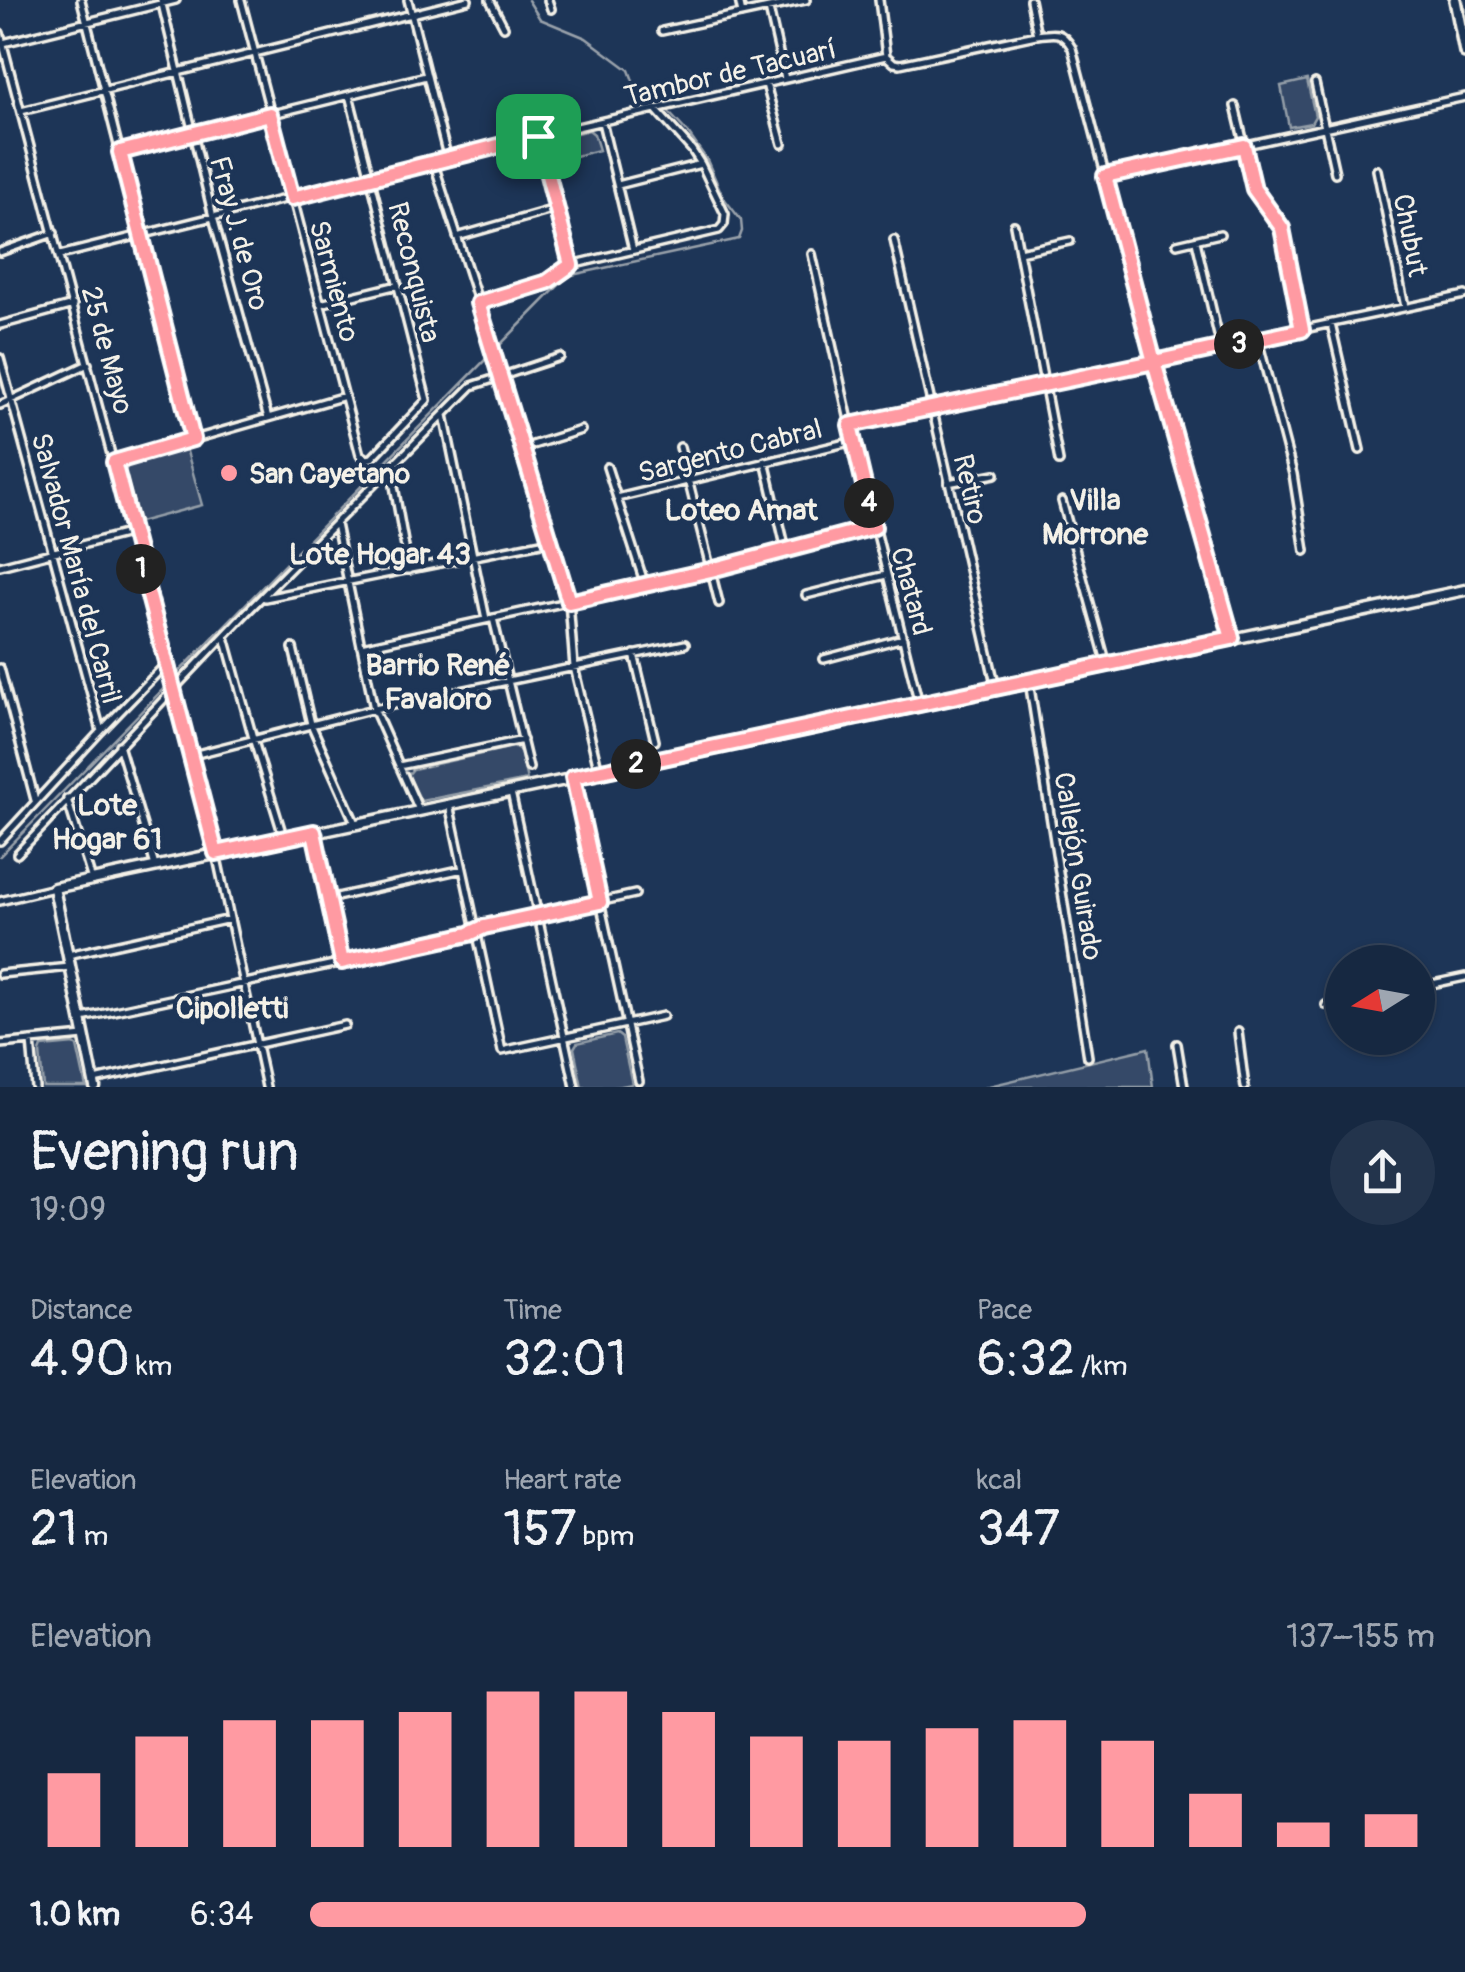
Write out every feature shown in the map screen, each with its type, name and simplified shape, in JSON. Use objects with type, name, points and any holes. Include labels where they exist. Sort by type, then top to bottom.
[{"type":"main road","points":[[1455,0],[1465,52]]},
{"type":"street","points":[[81,0],[193,439]]},
{"type":"street","points":[[3,42],[176,0]]},
{"type":"street","name":"Sarmiento","points":[[241,0],[360,455]]},
{"type":"street","points":[[408,0],[448,160]]},
{"type":"street","points":[[21,111],[468,0]]},
{"type":"street","points":[[490,0],[504,27]]},
{"type":"street","points":[[548,0],[551,9]]},
{"type":"street","points":[[739,0],[742,14]]},
{"type":"street","points":[[662,31],[806,0]]},
{"type":"street","points":[[879,0],[886,56]]},
{"type":"street","points":[[1030,0],[1037,35],[1059,34],[1072,48],[1154,362],[1232,638]]},
{"type":"street","name":"Fray J. de Oro","points":[[161,2],[213,218],[268,418]]},
{"type":"street","points":[[769,8],[786,79]]},
{"type":"street","name":"25 de Mayo","points":[[0,33],[216,853],[266,1087]]},
{"type":"street","name":"Tambor de Tacuarí","points":[[60,255],[538,136],[886,56],[900,64],[1037,35]]},
{"type":"street","points":[[120,152],[426,76]]},
{"type":"street","points":[[1314,82],[1335,173]]},
{"type":"street","points":[[766,84],[782,144]]},
{"type":"street","name":"Reconquista","points":[[349,96],[427,400],[372,458],[360,455]]},
{"type":"street","points":[[1105,176],[1465,97]]},
{"type":"street","points":[[1234,106],[1254,189],[1282,228],[1302,330]]},
{"type":"street","points":[[478,303],[547,282],[571,265],[719,230],[725,214],[702,164],[658,109]]},
{"type":"street","points":[[602,122],[633,250]]},
{"type":"street","points":[[538,136],[571,265]]},
{"type":"street","points":[[434,164],[569,602],[574,667],[599,772]]},
{"type":"street","points":[[618,185],[702,164]]},
{"type":"street","name":"Chubut","points":[[1378,170],[1404,308]]},
{"type":"street","points":[[457,237],[556,209]]},
{"type":"street","points":[[1014,225],[1060,461]]},
{"type":"street","points":[[0,252],[54,233]]},
{"type":"street","points":[[1177,244],[1220,234]]},
{"type":"street","name":"Retiro","points":[[894,240],[996,688]]},
{"type":"street","points":[[1019,252],[1070,240]]},
{"type":"street","points":[[1196,240],[1221,348]]},
{"type":"street","name":"Chatard","points":[[812,254],[919,704]]},
{"type":"street","points":[[320,304],[398,285]]},
{"type":"street","name":"Sargento Cabral","points":[[850,425],[1465,295]]},
{"type":"street","points":[[0,325],[73,305]]},
{"type":"street","points":[[1331,324],[1360,450]]},
{"type":"street","points":[[1258,340],[1292,474],[1305,551]]},
{"type":"street","points":[[17,854],[172,690],[472,386],[560,357]]},
{"type":"street","name":"Salvador María del Carril","points":[[0,358],[101,731]]},
{"type":"street","points":[[0,405],[88,364]]},
{"type":"street","points":[[114,462],[345,396]]},
{"type":"street","points":[[444,415],[473,557],[509,680],[529,768]]},
{"type":"street","points":[[523,448],[582,430]]},
{"type":"street","name":"Sargento Cabral","points":[[617,498],[854,440]]},
{"type":"street","points":[[680,447],[719,604]]},
{"type":"street","points":[[765,461],[786,550]]},
{"type":"street","points":[[607,467],[644,586]]},
{"type":"street","points":[[391,469],[409,570]]},
{"type":"street","points":[[948,484],[995,474]]},
{"type":"street","points":[[1062,501],[1106,665]]},
{"type":"street","points":[[336,524],[374,709],[419,810]]},
{"type":"street","points":[[360,646],[644,586],[874,527]]},
{"type":"street","points":[[0,566],[132,532]]},
{"type":"street","points":[[261,599],[551,541]]},
{"type":"street","points":[[806,594],[886,575]]},
{"type":"street","points":[[0,901],[1465,590]]},
{"type":"street","points":[[226,637],[284,839]]},
{"type":"street","points":[[824,659],[904,637]]},
{"type":"street","points":[[189,756],[374,709],[684,644]]},
{"type":"street","points":[[293,648],[310,724],[355,824]]},
{"type":"street","points":[[634,654],[655,741]]},
{"type":"street","points":[[0,841],[166,664]]},
{"type":"street","points":[[0,668],[36,802]]},
{"type":"street","name":"Callejón Guirado","points":[[1029,681],[1088,1057]]},
{"type":"street","points":[[399,766],[523,740]]},
{"type":"street","points":[[120,745],[155,866]]},
{"type":"street","points":[[573,777],[639,1081]]},
{"type":"street","points":[[510,790],[575,1087]]},
{"type":"street","points":[[67,799],[92,880]]},
{"type":"street","points":[[449,804],[502,1051],[663,1016]]},
{"type":"street","points":[[314,832],[342,962]]},
{"type":"street","points":[[328,899],[463,869]]},
{"type":"street","points":[[54,888],[94,1084],[346,1025]]},
{"type":"street","points":[[80,1018],[635,894]]},
{"type":"street","points":[[68,955],[230,919]]},
{"type":"street","points":[[0,974],[70,967]]},
{"type":"street","points":[[1435,983],[1465,977]]},
{"type":"street","points":[[1238,1032],[1245,1087]]},
{"type":"street","points":[[0,1044],[84,1036]]},
{"type":"street","points":[[31,1041],[35,1087]]},
{"type":"street","points":[[1177,1044],[1184,1087]]},
{"type":"shaded area","points":[[1307,80],[1315,116],[1311,123],[1289,127],[1281,86]]},
{"type":"shaded area","points":[[589,130],[599,150],[552,162],[545,141]]},
{"type":"shaded area","points":[[186,448],[202,505],[139,522],[125,471],[129,463]]},
{"type":"shaded area","points":[[513,747],[520,751],[527,780],[421,801],[408,775],[413,769]]},
{"type":"shaded area","points":[[617,1034],[622,1038],[632,1084],[582,1087],[574,1048],[577,1043]]},
{"type":"shaded area","points":[[74,1044],[86,1087],[43,1087],[42,1047]]},
{"type":"shaded area","points":[[1148,1048],[1153,1087],[985,1087]]},
{"type":"waterway","points":[[499,346],[572,275],[739,239],[742,231],[741,220],[723,197],[707,160],[663,106],[635,86],[629,70],[586,38],[540,19],[528,0]]},
{"type":"waterway","points":[[1463,0],[1465,10]]},
{"type":"waterway","points":[[175,676],[488,357]]},
{"type":"waterway","points":[[0,856],[167,685]]},
{"type":"place","name":"San Cayetano","points":[[229,473]]},
{"type":"district","name":"Loteo Amat","points":[[741,510]]},
{"type":"district","name":"Villa Morrone","points":[[1095,517]]},
{"type":"district","name":"Lote Hogar 43","points":[[380,554]]},
{"type":"district","name":"Barrio René Favaloro","points":[[438,682]]},
{"type":"district","name":"Lote Hogar 61","points":[[107,822]]},
{"type":"district","name":"Cipolletti","points":[[232,1008]]},
{"type":"route","points":[[538,136],[292,198],[270,114],[120,152],[193,439],[114,462],[189,756],[216,853],[314,832],[342,962],[600,902],[573,777],[1232,638],[1154,362],[1302,330],[1282,228],[1254,189],[1244,146],[1105,176],[1154,362],[850,425],[874,527],[569,602],[478,303],[547,282],[571,265],[538,136]]}]
